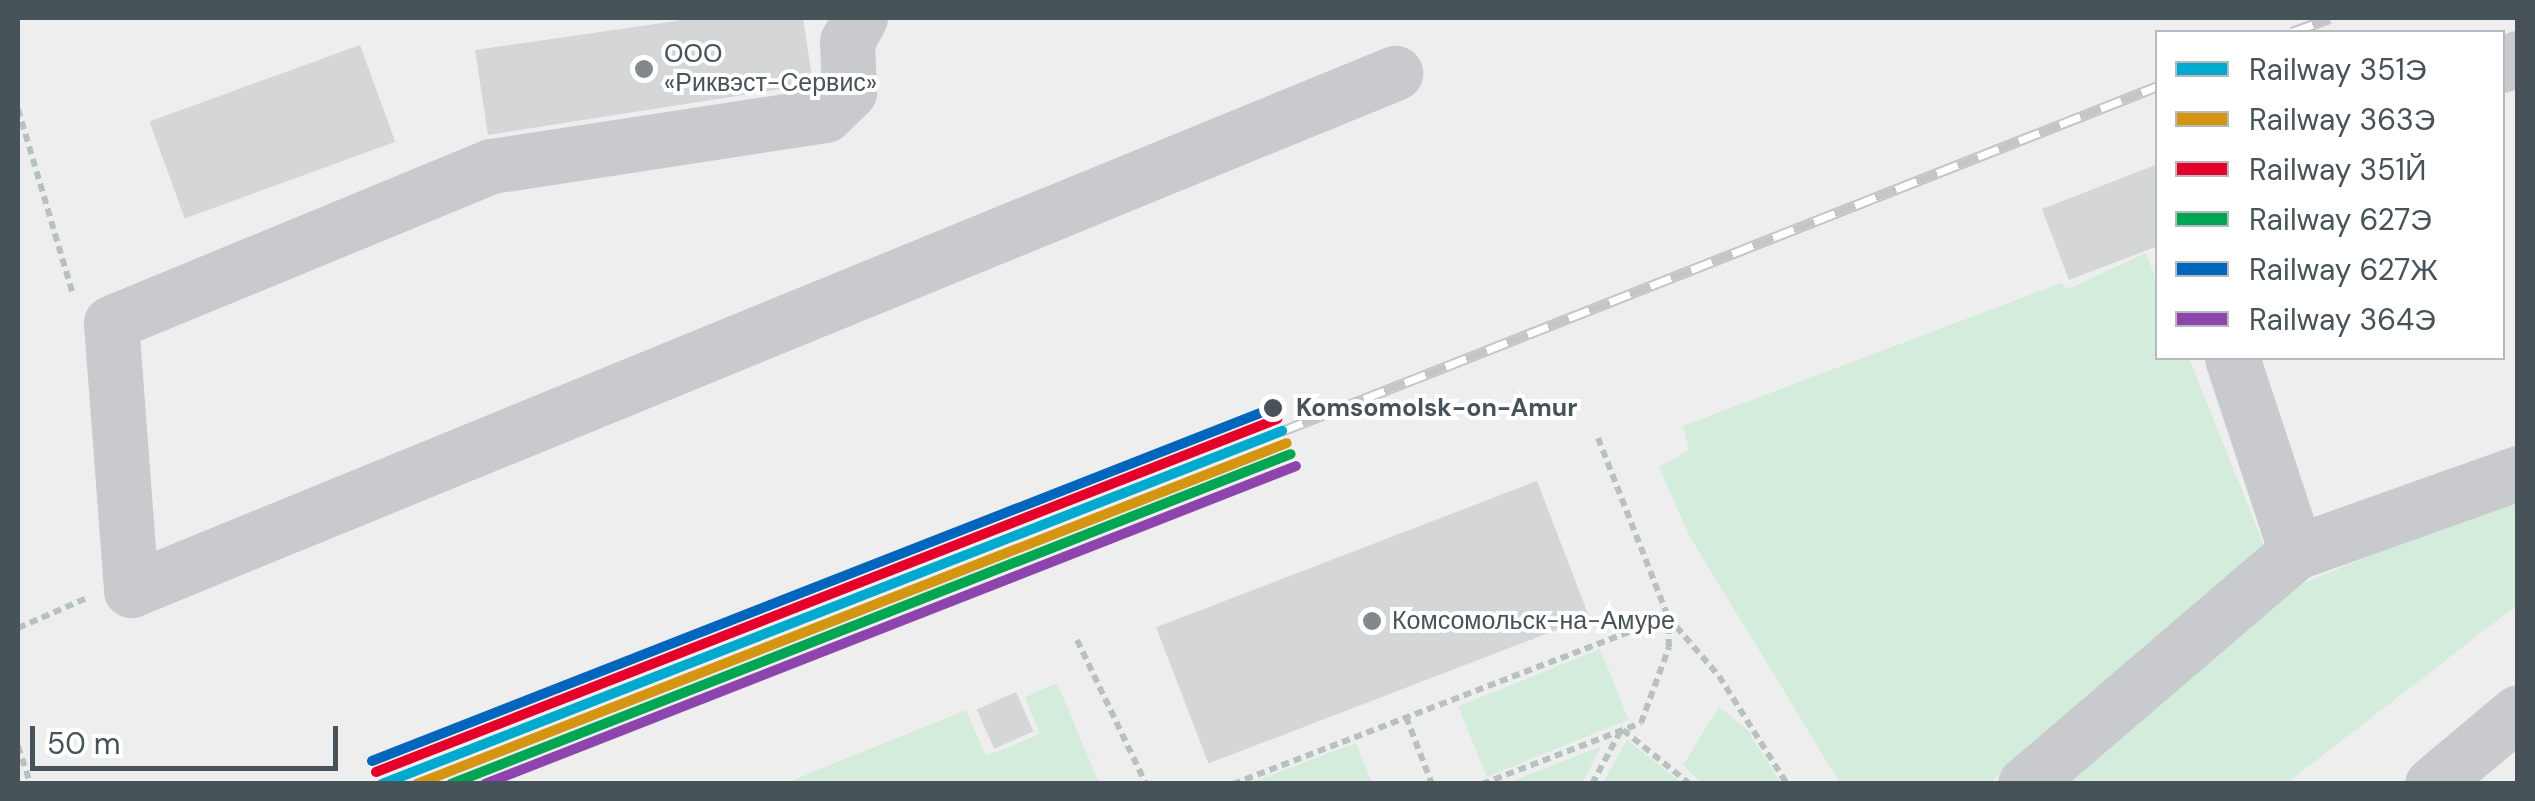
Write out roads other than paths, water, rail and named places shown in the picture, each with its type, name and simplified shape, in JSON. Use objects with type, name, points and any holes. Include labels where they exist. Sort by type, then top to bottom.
[{"type":"lane","points":[[860,18],[847,41],[848,92],[825,115],[491,166],[112,323],[132,590],[1395,74]]},
{"type":"lane","points":[[2233,360],[2296,552]]},
{"type":"lane","points":[[2024,784],[2296,552],[2518,473]]},
{"type":"lane","points":[[2432,784],[2518,712]]},
{"type":"railway","points":[[2297,30],[2330,18]]},
{"type":"railway","points":[[1282,431],[2155,87]]},
{"type":"rail line","name":"627Ж","points":[[372,761],[1273,408]]},
{"type":"rail line","name":"351Й","points":[[376,772],[1277,419]]},
{"type":"rail line","name":"351Э","points":[[382,784],[1282,431]]},
{"type":"rail line","name":"363Э","points":[[417,784],[1287,443]]},
{"type":"rail line","name":"627Э","points":[[451,784],[1291,454]]},
{"type":"rail line","name":"364Э","points":[[485,784],[1296,466]]},
{"type":"place","name":"ООО «Риквэст-Cервис»","points":[[644,69]]},
{"type":"place","name":"Komsomolsk-on-Amur","points":[[1273,408]]},
{"type":"place","name":"Комсомольск-на-Амуре","points":[[1372,621]]}]
